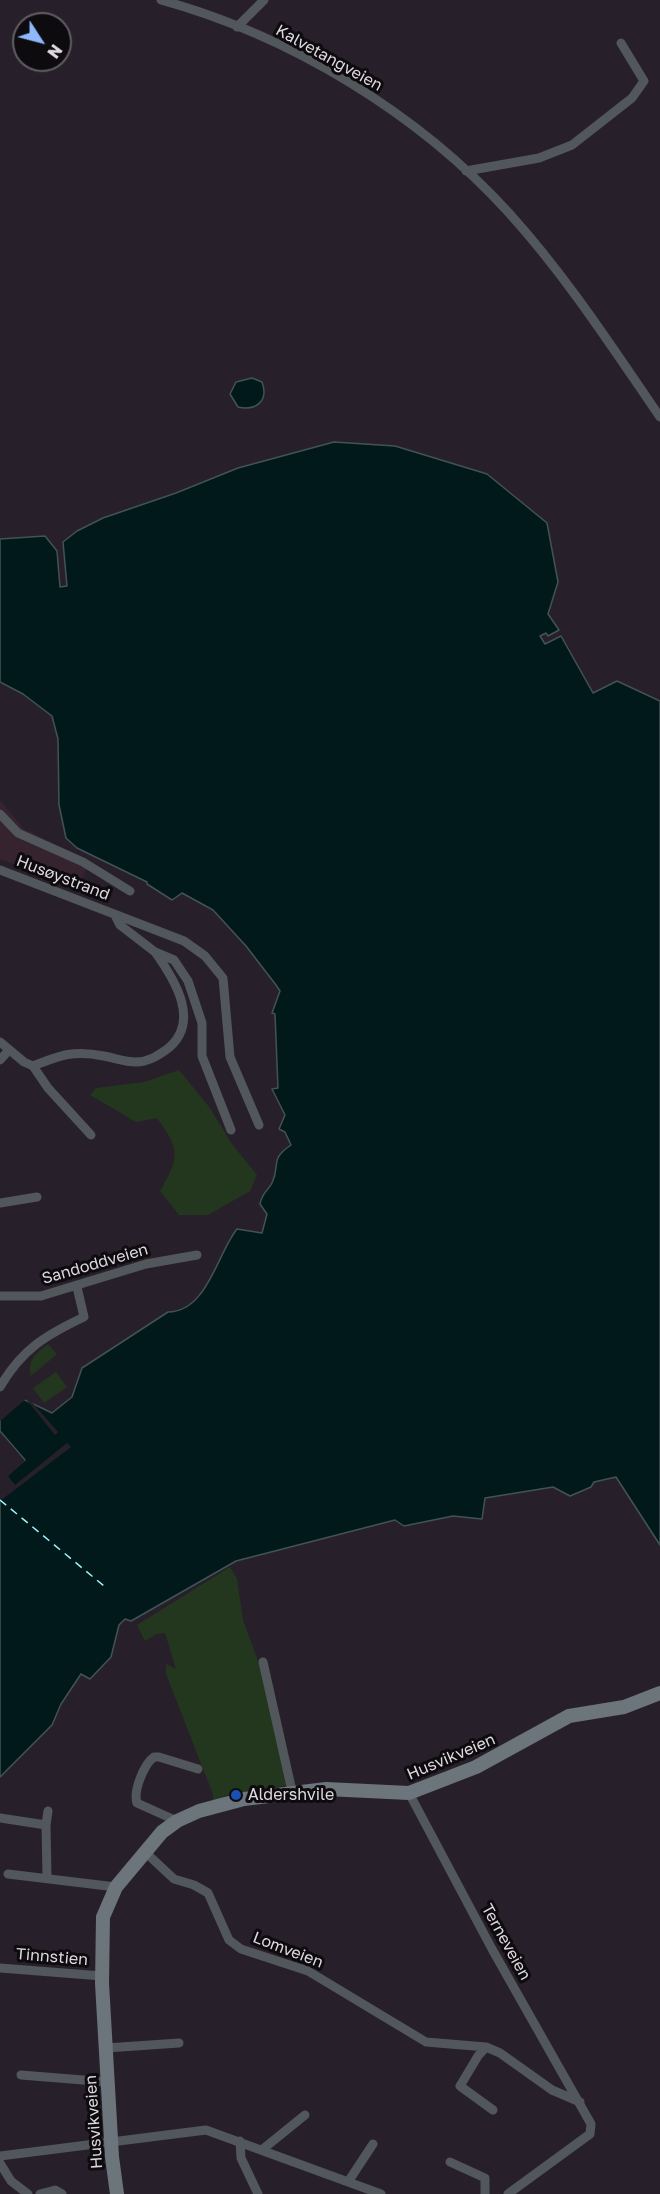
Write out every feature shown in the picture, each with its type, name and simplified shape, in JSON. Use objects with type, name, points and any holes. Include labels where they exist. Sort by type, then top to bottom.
[{"type":"main road","name":"Husvikveien","points":[[117,2194],[102,1976],[103,1917],[116,1887],[144,1851],[177,1821],[214,1806],[292,1791],[326,1789],[409,1793],[476,1767],[569,1716],[624,1707],[660,1693]]},
{"type":"street","name":"Kalvetangveien","points":[[161,0],[237,27],[291,51],[372,98],[422,134],[466,171],[508,212],[558,272],[660,417]]},
{"type":"street","points":[[237,27],[264,0]]},
{"type":"street","points":[[466,171],[551,154],[572,145],[592,131],[637,93],[644,81],[621,43]]},
{"type":"street","points":[[0,814],[18,833],[83,862],[130,891]]},
{"type":"street","name":"Husøystrand","points":[[0,870],[37,882],[184,941],[219,972],[225,983],[231,1057],[259,1125]]},
{"type":"street","name":"Husøystrand","points":[[115,915],[120,925],[155,952],[174,960],[188,981],[202,1023],[202,1056],[231,1130]]},
{"type":"street","points":[[33,1066],[64,1053],[84,1052],[138,1062],[152,1059],[175,1042],[184,1025],[185,1012],[176,986],[155,952]]},
{"type":"street","points":[[0,1060],[3,1045],[33,1066],[48,1088],[91,1135]]},
{"type":"street","points":[[0,1203],[38,1197]]},
{"type":"street","name":"Sandoddveien","points":[[0,1296],[41,1296],[146,1264],[197,1255]]},
{"type":"street","points":[[0,1387],[15,1363],[30,1347],[84,1317],[76,1287]]},
{"type":"street","points":[[264,1662],[292,1791]]},
{"type":"street","points":[[177,1821],[137,1803],[136,1793],[146,1766],[154,1757],[159,1757],[198,1769]]},
{"type":"street","name":"Terneveien","points":[[409,1793],[492,1949],[591,2124],[590,2134],[507,2194]]},
{"type":"street","points":[[46,1877],[48,1811]]},
{"type":"street","points":[[0,1818],[46,1825]]},
{"type":"street","name":"Lomveien","points":[[144,1851],[174,1879],[194,1885],[208,1893],[227,1935],[241,1949],[308,1971],[426,2042],[486,2048],[501,2053],[552,2090],[580,2102]]},
{"type":"street","points":[[8,1874],[116,1887]]},
{"type":"street","name":"Tinnstien","points":[[0,1968],[102,1976]]},
{"type":"street","points":[[106,2048],[179,2043]]},
{"type":"street","points":[[486,2048],[478,2056],[460,2086],[493,2110]]},
{"type":"street","points":[[21,2075],[108,2082]]},
{"type":"street","points":[[263,2149],[305,2115]]},
{"type":"street","points":[[0,2156],[92,2143],[112,2143],[195,2129],[213,2131],[381,2194]]},
{"type":"street","points":[[240,2141],[241,2158],[258,2194]]},
{"type":"street","points":[[348,2182],[373,2144]]},
{"type":"street","points":[[450,2162],[485,2178],[485,2194]]},
{"type":"street","points":[[0,2163],[11,2181],[28,2194]]},
{"type":"street","points":[[40,2194],[55,2190],[62,2194]]},
{"type":"shaded area","points":[[252,378],[262,382],[264,394],[262,399],[255,406],[238,407],[230,394],[236,382]]},
{"type":"shaded area","points":[[334,442],[395,446],[487,474],[547,523],[558,582],[548,614],[559,630],[548,636],[546,633],[540,636],[545,644],[561,636],[593,693],[617,681],[660,701],[660,1545],[616,1477],[594,1482],[591,1487],[570,1496],[553,1487],[485,1498],[482,1519],[453,1516],[404,1526],[395,1520],[236,1561],[131,1621],[125,1619],[119,1625],[111,1657],[90,1679],[81,1674],[61,1704],[52,1725],[0,1777],[0,1498],[14,1487],[6,1476],[25,1460],[0,1431],[0,1420],[23,1399],[52,1413],[72,1397],[82,1368],[168,1312],[192,1303],[210,1280],[237,1229],[262,1233],[267,1214],[260,1204],[261,1200],[272,1183],[280,1155],[291,1145],[285,1132],[279,1129],[285,1115],[272,1089],[278,1088],[275,1014],[272,1013],[280,991],[276,985],[246,946],[213,910],[182,893],[172,900],[147,882],[77,848],[66,838],[59,805],[58,739],[52,716],[23,694],[0,682],[0,539],[45,536],[57,551],[60,587],[67,586],[63,542],[77,531],[103,518],[176,493],[238,468]]},
{"type":"shaded area","points":[[0,800],[24,829],[89,861],[78,889],[0,859]]},
{"type":"green space","points":[[179,1070],[210,1108],[232,1144],[257,1175],[250,1191],[208,1215],[179,1215],[160,1191],[171,1170],[175,1153],[170,1138],[157,1118],[136,1122],[90,1095],[96,1088],[144,1082]]},
{"type":"green space","points":[[48,1344],[57,1354],[31,1376],[31,1361]]},
{"type":"green space","points":[[56,1372],[67,1387],[44,1403],[33,1388]]},
{"type":"green space","points":[[230,1567],[237,1579],[243,1620],[262,1672],[288,1785],[227,1795],[213,1802],[213,1794],[166,1674],[166,1664],[176,1669],[165,1633],[156,1634],[145,1641],[137,1625]]},
{"type":"pier","points":[[24,1396],[58,1432],[55,1435],[26,1399],[0,1421],[0,1416]]},
{"type":"pier","points":[[0,1432],[25,1461],[8,1476],[15,1485],[67,1443],[71,1447],[0,1501],[0,1494],[10,1486],[3,1475],[21,1460]]},
{"type":"ferry route","points":[[0,1500],[104,1586]]},
{"type":"place","name":"Aldershvile","points":[[236,1795]]}]
